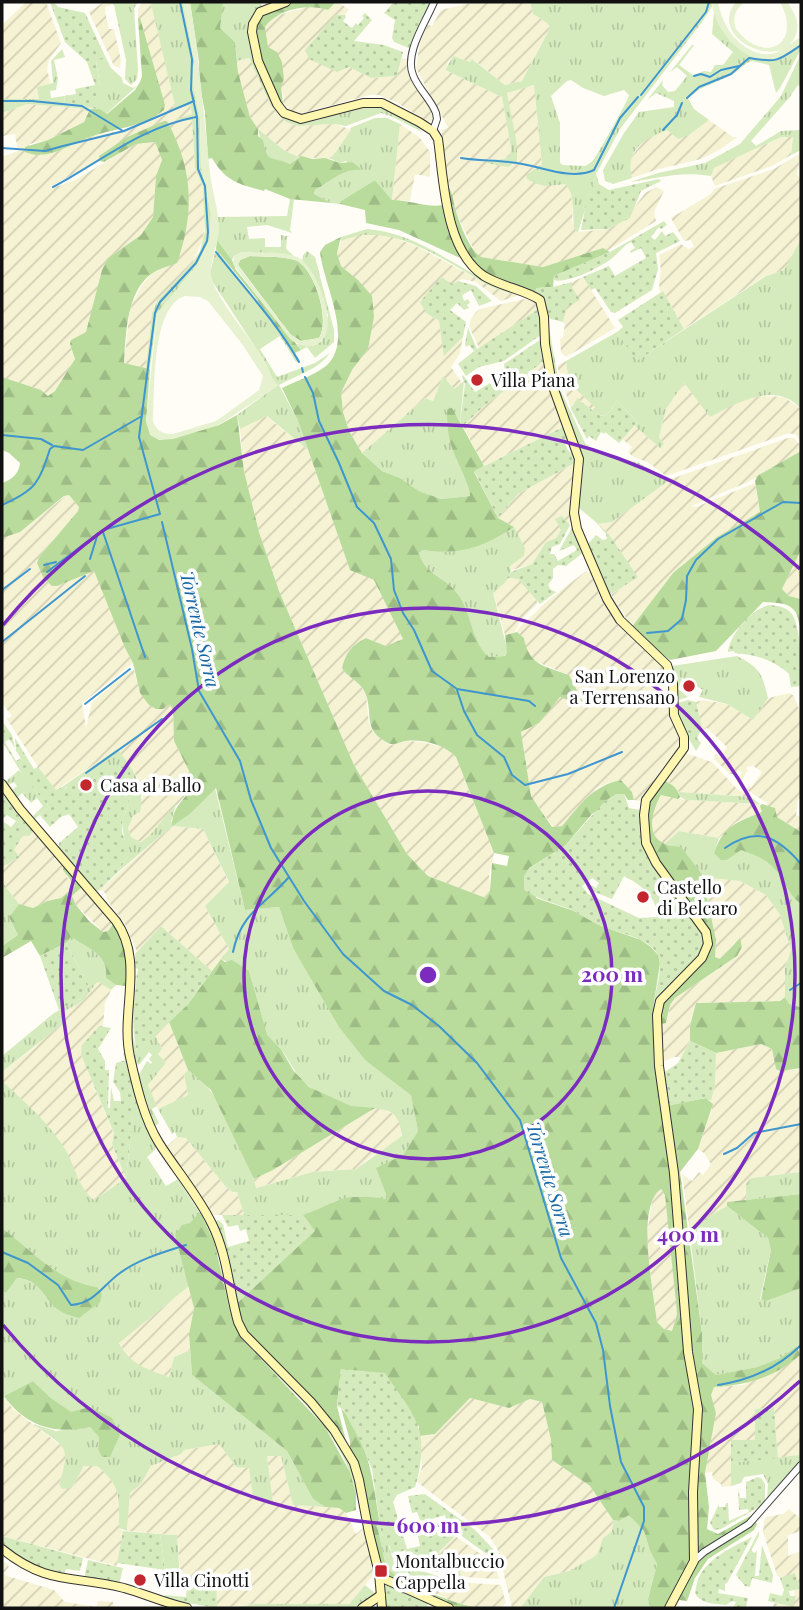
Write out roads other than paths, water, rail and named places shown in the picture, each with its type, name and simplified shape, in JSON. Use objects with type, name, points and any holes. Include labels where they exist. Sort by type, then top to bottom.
[{"type":"street","points":[[286,2],[260,12],[252,32],[258,61],[277,104],[284,113],[301,119],[363,103],[382,103],[433,131],[439,139],[443,192],[468,261],[487,278],[540,300],[552,384],[579,458],[574,513],[577,529],[607,599],[620,620],[667,665],[673,684],[674,715],[684,737],[684,748],[644,806],[644,836],[649,852],[706,932],[708,944],[702,958],[660,1001],[657,1015],[659,1066],[674,1173],[688,1352],[698,1409],[694,1561]]},
{"type":"street","points":[[433,131],[436,113],[411,70],[413,53],[434,2]]},
{"type":"street","points":[[2,784],[20,809],[116,921],[127,940],[131,967],[127,1035],[129,1054],[151,1126],[159,1143],[211,1221],[220,1246],[238,1322],[244,1334],[327,1420],[354,1463],[380,1577],[382,1608]]},
{"type":"street","points":[[669,1608],[694,1561],[749,1524],[801,1465]]},
{"type":"street","points":[[2,1549],[20,1563],[40,1573],[123,1588],[187,1608]]},
{"type":"street","points":[[380,1577],[449,1608]]},
{"type":"street","points":[[362,1608],[381,1595]]},
{"type":"waterway","name":"Torrente Sorra","points":[[47,572],[103,530],[160,514],[139,437],[155,313],[160,302],[196,263],[207,241],[208,232],[205,186],[198,169],[197,117],[191,90],[192,59],[180,2]]},
{"type":"waterway","points":[[641,95],[706,12],[709,2]]},
{"type":"waterway","points":[[687,98],[699,87],[731,74],[749,58],[777,59],[801,45]]},
{"type":"waterway","points":[[694,76],[701,74],[710,77],[721,70],[739,66]]},
{"type":"waterway","points":[[461,158],[517,163],[576,174],[594,170],[620,118],[638,97]]},
{"type":"waterway","points":[[2,101],[82,106],[123,131]]},
{"type":"waterway","points":[[2,148],[45,151],[124,131],[194,101]]},
{"type":"waterway","points":[[663,130],[677,115],[682,103]]},
{"type":"waterway","points":[[53,187],[139,137],[196,117]]},
{"type":"waterway","points":[[216,252],[270,319],[299,362]]},
{"type":"waterway","points":[[302,368],[303,372]]},
{"type":"waterway","points":[[305,377],[313,393],[319,421],[357,507],[374,523],[391,559],[394,590],[432,671],[457,689],[529,701],[535,706]]},
{"type":"waterway","points":[[2,505],[22,495],[35,484],[50,449],[54,446],[83,450],[142,416]]},
{"type":"waterway","points":[[2,435],[41,439],[52,445]]},
{"type":"waterway","points":[[647,633],[668,631],[682,619],[687,576],[696,560],[718,539],[783,502],[801,503]]},
{"type":"waterway","name":"Torrente Sorra","points":[[162,522],[192,649],[199,691],[240,761],[251,800],[271,848],[304,901],[343,954],[384,991],[412,1005],[439,1026],[477,1063],[520,1120],[561,1258],[596,1323],[603,1350],[621,1462],[644,1507],[644,1521],[614,1608]]},
{"type":"waterway","points":[[103,532],[145,657]]},
{"type":"waterway","points":[[90,559],[98,533]]},
{"type":"waterway","points":[[44,565],[56,562]]},
{"type":"waterway","points":[[2,590],[30,569]]},
{"type":"waterway","points":[[2,642],[85,576]]},
{"type":"waterway","points":[[85,704],[130,669]]},
{"type":"waterway","points":[[457,690],[464,711],[477,735],[504,757],[512,775],[525,785],[568,774],[622,752]]},
{"type":"waterway","points":[[86,773],[162,719]]},
{"type":"waterway","points":[[725,848],[747,837],[766,837],[784,847],[801,864]]},
{"type":"waterway","points":[[233,952],[248,918],[289,877]]},
{"type":"waterway","points":[[790,990],[801,983]]},
{"type":"waterway","points":[[724,1154],[737,1148],[754,1133],[801,1124]]},
{"type":"waterway","points":[[2,1252],[28,1263],[58,1285],[71,1305],[92,1298],[120,1273],[135,1264],[186,1245]]},
{"type":"waterway","points":[[718,1385],[763,1372],[801,1345]]},
{"type":"place","name":"Villa Piana","points":[[477,380]]},
{"type":"place","name":"San Lorenzo a Terrensano","points":[[689,686]]},
{"type":"place","name":"Casa al Ballo","points":[[86,785]]},
{"type":"place","name":"Castello di Belcaro","points":[[643,897]]},
{"type":"place","name":"Montalbuccio Cappella","points":[[381,1571]]},
{"type":"place","name":"Villa Cinotti","points":[[140,1580]]}]
